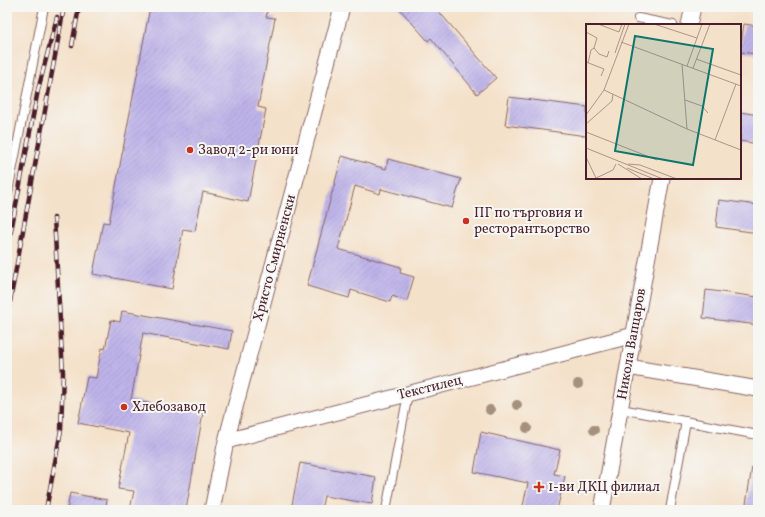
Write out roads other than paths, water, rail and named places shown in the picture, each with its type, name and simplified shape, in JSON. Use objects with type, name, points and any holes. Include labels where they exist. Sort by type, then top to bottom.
[{"type":"street","name":"Христо Смирненски","points":[[212,510],[226,441],[342,7]]},
{"type":"street","points":[[690,24],[693,7]]},
{"type":"street","name":"Никола Вапцаров","points":[[602,510],[662,179]]},
{"type":"street","name":"Текстилец","points":[[226,441],[634,335]]},
{"type":"street","points":[[628,367],[758,389]]},
{"type":"lane","points":[[7,197],[44,7]]},
{"type":"lane","points":[[638,18],[668,24]]},
{"type":"lane","points":[[386,510],[408,394]]},
{"type":"lane","points":[[621,409],[758,435]]},
{"type":"lane","points":[[670,510],[686,421]]},
{"type":"railway","points":[[7,318],[64,7]]},
{"type":"railway","points":[[72,46],[79,7]]},
{"type":"railway","points":[[7,252],[38,90],[57,17]]},
{"type":"railway","points":[[46,510],[61,430],[63,373],[54,218]]},
{"type":"place","name":"Завод 2-ри юни","points":[[190,150]]},
{"type":"place","name":"ПГ по търговия и ресторантьорство","points":[[466,221]]},
{"type":"place","name":"Хлебозавод","points":[[124,407]]},
{"type":"place","name":"1-ви ДКЦ филиал","points":[[539,487]]}]
